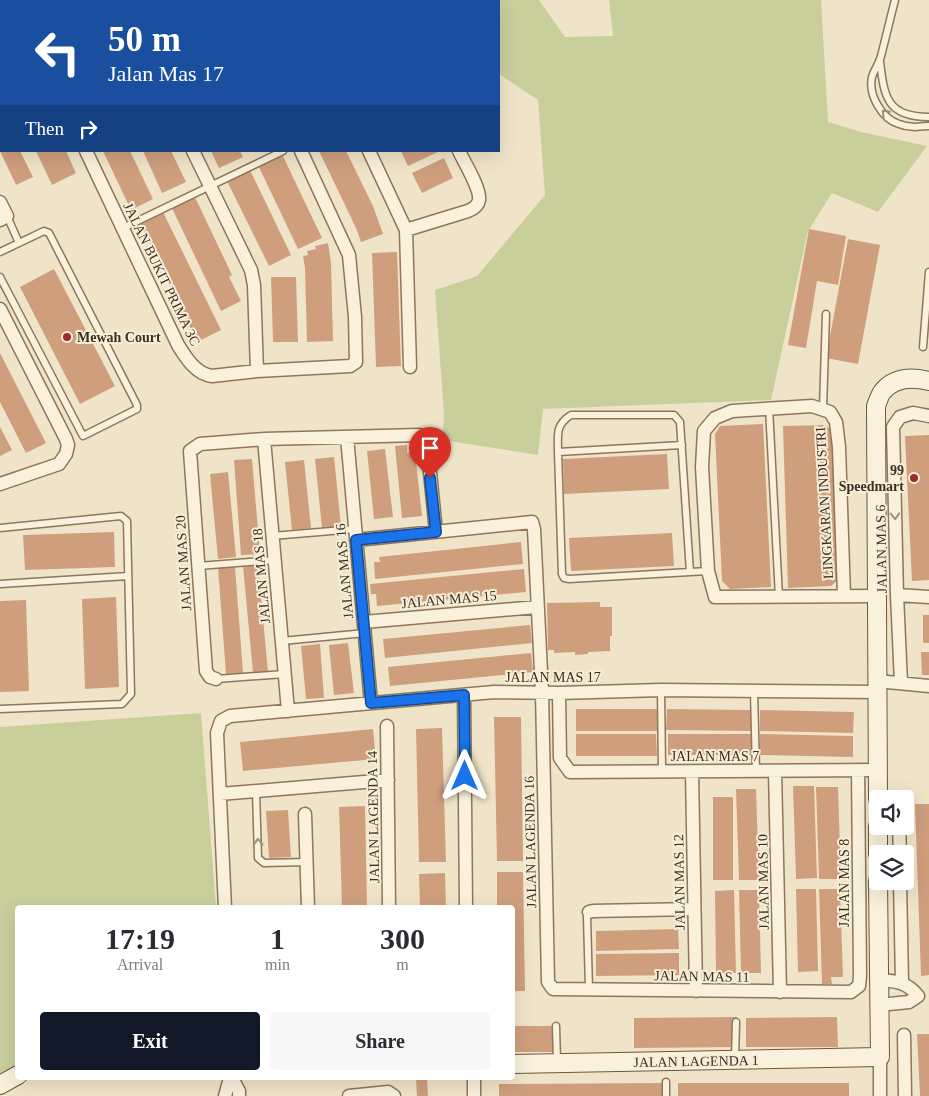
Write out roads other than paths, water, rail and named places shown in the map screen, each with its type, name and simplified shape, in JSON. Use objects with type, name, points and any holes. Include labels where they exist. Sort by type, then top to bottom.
[{"type":"street","name":"JALAN BUKIT PRIMA 3C","points":[[86,152],[187,360],[207,375],[350,366],[356,362],[356,317],[349,256],[301,152]]},
{"type":"street","points":[[193,152],[251,270],[253,278],[257,371]]},
{"type":"street","points":[[369,152],[406,230],[410,367]]},
{"type":"street","points":[[406,230],[468,212],[476,206],[479,200],[478,191],[460,152]]},
{"type":"street","points":[[0,202],[4,218]]},
{"type":"street","points":[[0,309],[68,445],[66,454],[59,464],[0,484]]},
{"type":"street","points":[[878,790],[876,406],[883,391],[899,380],[914,378],[929,381]]},
{"type":"street","name":"LINGKARAN INDUSTRI","points":[[779,597],[715,597],[708,571],[702,466],[704,431],[715,418],[732,411],[812,406],[830,412],[836,422],[839,447],[844,596]]},
{"type":"street","name":"JALAN MAS 6","points":[[901,683],[897,595],[894,427],[900,417],[913,414],[929,416]]},
{"type":"street","points":[[264,439],[420,435],[427,442],[436,532],[356,535]]},
{"type":"street","name":"JALAN MAS 16","points":[[347,437],[371,703]]},
{"type":"street","name":"JALAN MAS 20","points":[[216,679],[210,677],[206,671],[190,451],[200,444],[264,439]]},
{"type":"street","name":"JALAN MAS 18","points":[[264,439],[288,711]]},
{"type":"street","points":[[876,486],[895,488]]},
{"type":"street","name":"JALAN LAGENDA 16","points":[[436,532],[532,522],[542,692],[548,982],[553,989]]},
{"type":"street","points":[[897,595],[929,597]]},
{"type":"street","points":[[779,597],[877,596]]},
{"type":"street","name":"JALAN MAS 15","points":[[364,628],[537,607]]},
{"type":"street","name":"JALAN MAS 17","points":[[220,794],[217,733],[221,721],[230,716],[494,692],[754,691],[877,687],[901,683],[929,686]]},
{"type":"street","name":"JALAN MAS 7","points":[[559,693],[560,758],[570,772],[877,770]]},
{"type":"street","points":[[464,695],[466,905]]},
{"type":"street","name":"JALAN LAGENDA 14","points":[[387,726],[390,905]]},
{"type":"street","name":"JALAN MAS 8","points":[[851,992],[859,986],[860,976],[858,770]]},
{"type":"street","name":"JALAN MAS 10","points":[[775,771],[780,992]]},
{"type":"street","name":"JALAN MAS 12","points":[[692,772],[696,990]]},
{"type":"street","points":[[225,905],[220,794],[388,780]]},
{"type":"street","points":[[305,814],[308,905]]},
{"type":"street","points":[[878,890],[880,1096]]},
{"type":"street","points":[[900,890],[902,982]]},
{"type":"street","points":[[589,912],[593,910],[694,908]]},
{"type":"street","points":[[879,980],[902,982],[924,996]]},
{"type":"street","name":"JALAN MAS 11","points":[[553,989],[851,992]]},
{"type":"street","points":[[879,1005],[909,1002],[924,996]]},
{"type":"street","points":[[904,1035],[905,1096]]},
{"type":"street","name":"JALAN LAGENDA 1","points":[[515,1064],[880,1057]]},
{"type":"street","points":[[0,1085],[15,1077]]},
{"type":"street","points":[[225,1096],[230,1080]]},
{"type":"street","points":[[232,1080],[239,1090],[239,1096]]},
{"type":"street","points":[[474,1080],[474,1096]]},
{"type":"street","points":[[349,1096],[388,1092],[394,1096]]},
{"type":"lane","points":[[895,0],[880,60],[872,78],[872,90],[876,103],[884,114],[896,124],[910,127],[929,126]]},
{"type":"lane","points":[[880,60],[884,88],[888,100],[908,116],[929,117]]},
{"type":"lane","points":[[123,228],[281,152]]},
{"type":"lane","points":[[4,218],[19,242]]},
{"type":"lane","points":[[0,252],[44,231],[49,233],[137,405],[137,410],[83,436],[0,277]]},
{"type":"lane","points":[[923,347],[929,272]]},
{"type":"lane","points":[[823,409],[826,314]]},
{"type":"lane","points":[[769,408],[779,597]]},
{"type":"lane","points":[[690,572],[680,422],[674,415],[571,415],[562,420],[558,428],[558,452],[562,574],[564,578],[690,572],[708,571]]},
{"type":"lane","points":[[558,452],[682,445]]},
{"type":"lane","points":[[0,528],[121,516],[127,521],[131,694],[122,704],[0,709]]},
{"type":"lane","points":[[272,536],[356,535]]},
{"type":"lane","points":[[198,566],[274,560]]},
{"type":"lane","points":[[0,584],[128,576]]},
{"type":"lane","points":[[282,640],[364,628]]},
{"type":"lane","points":[[216,679],[285,674]]},
{"type":"lane","points":[[661,690],[662,772]]},
{"type":"lane","points":[[754,691],[756,771]]},
{"type":"lane","points":[[256,791],[258,858],[264,863],[307,862]]},
{"type":"lane","points":[[589,912],[587,917],[589,989]]},
{"type":"lane","points":[[735,1060],[736,1022]]},
{"type":"lane","points":[[556,1026],[557,1064]]},
{"type":"lane","points":[[666,1082],[666,1096]]},
{"type":"place","name":"Mewah Court","points":[[67,337]]},
{"type":"place","name":"99 Speedmart","points":[[914,478]]}]
